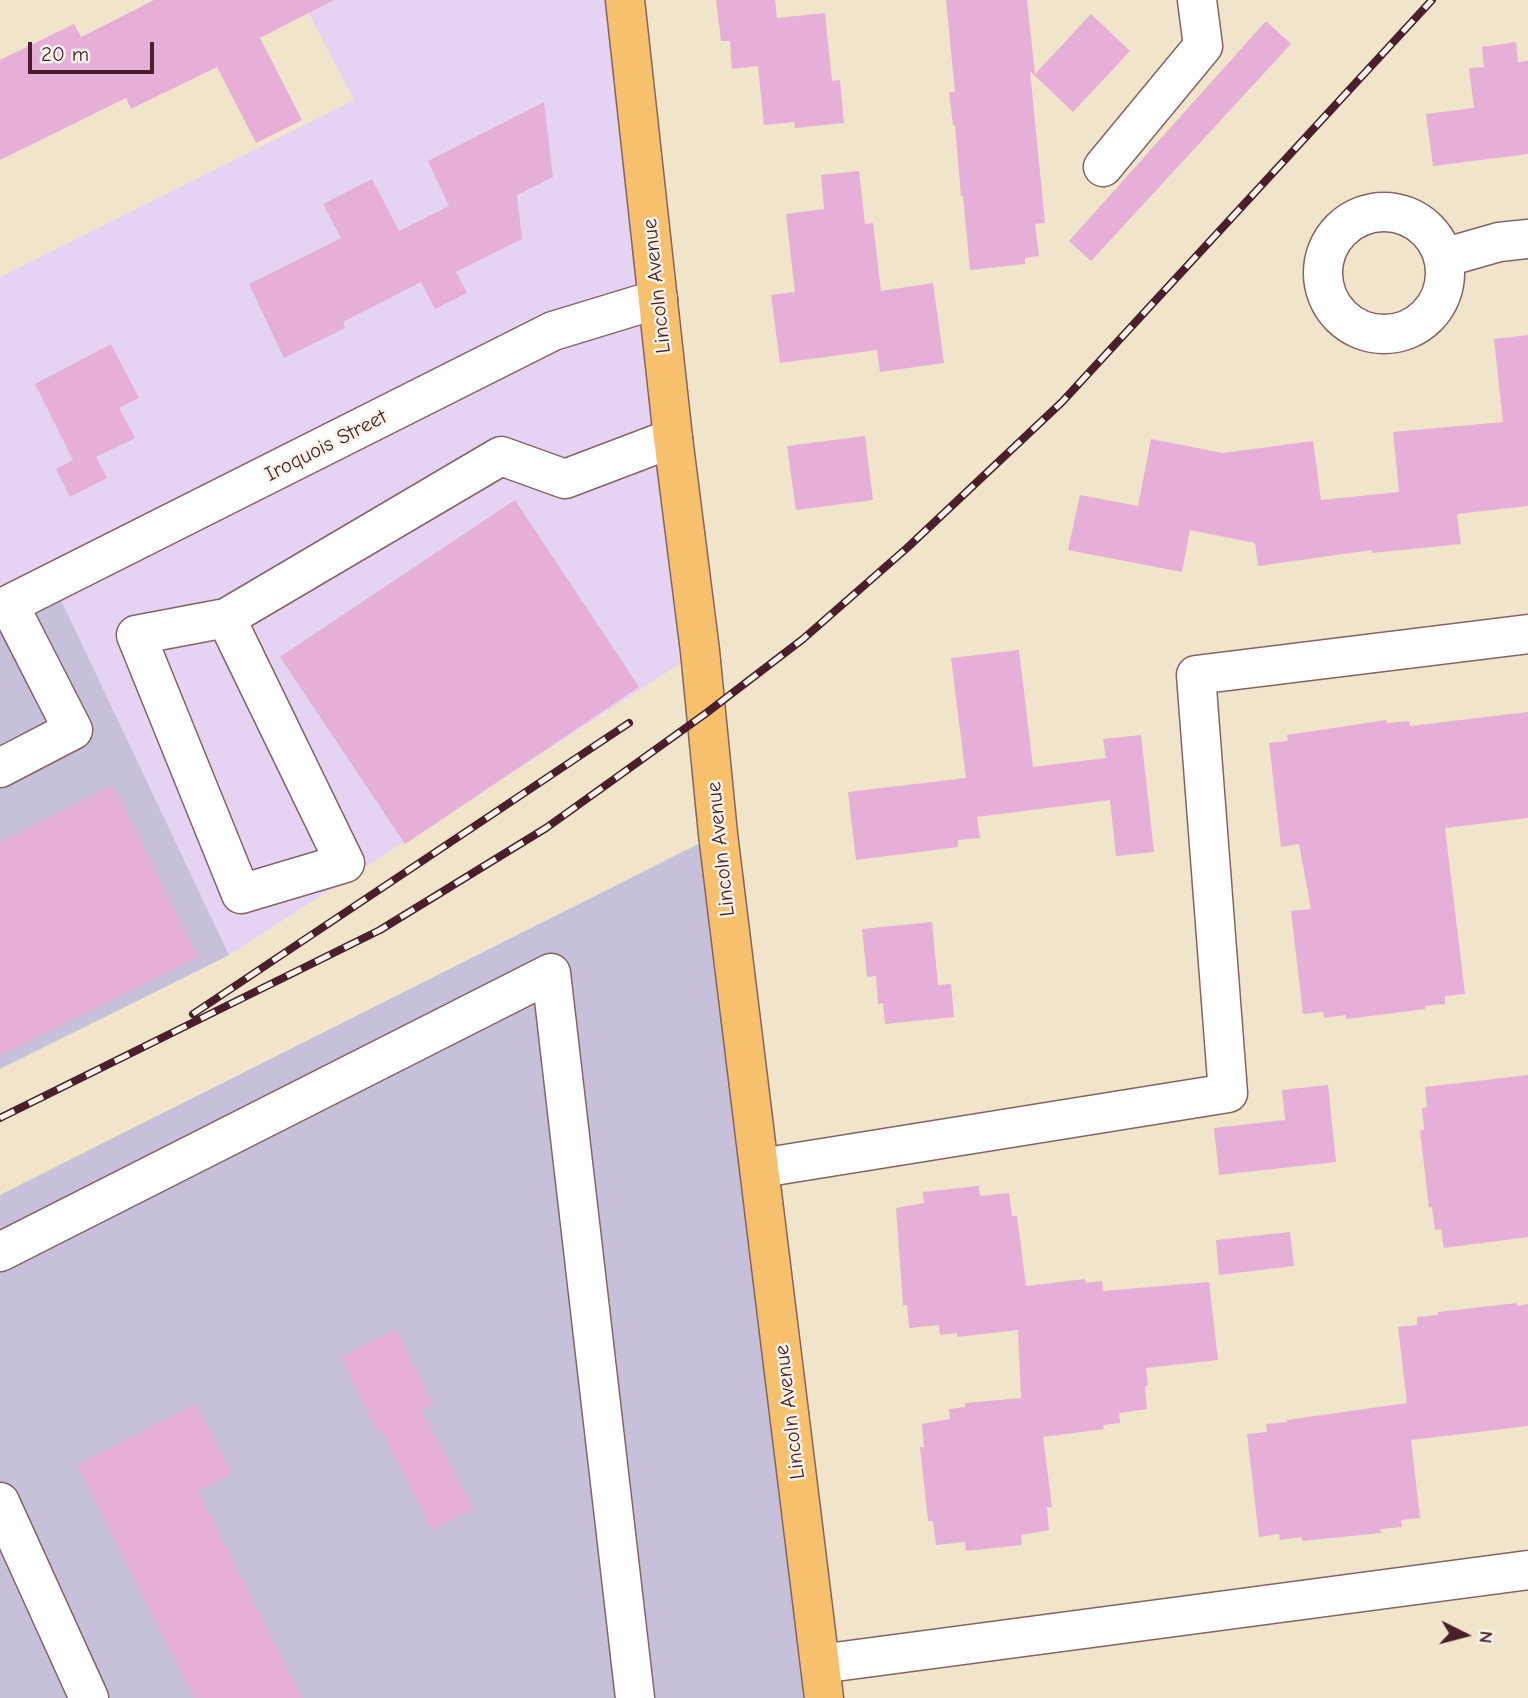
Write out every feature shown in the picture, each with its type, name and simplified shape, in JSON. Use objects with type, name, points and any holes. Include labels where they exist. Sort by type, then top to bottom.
[{"type":"main road","name":"Lincoln Avenue","points":[[625,0],[673,438],[700,651],[718,834],[822,1681]]},
{"type":"street","points":[[1103,167],[1203,46],[1197,0]]},
{"type":"street","points":[[1443,258],[1499,242],[1528,239]]},
{"type":"street","name":"Iroquois Street","points":[[4,607],[553,331],[658,299]]},
{"type":"street","points":[[226,618],[345,863],[242,894],[136,635],[226,618],[501,456],[565,479],[673,438]]},
{"type":"street","points":[[0,768],[73,730],[4,607]]},
{"type":"street","points":[[761,1168],[1228,1093],[1196,675],[1528,635]]},
{"type":"street","points":[[0,1252],[551,973],[635,1698]]},
{"type":"street","points":[[0,1502],[89,1698]]},
{"type":"street","points":[[822,1681],[1528,1570]]},
{"type":"shaded area","points":[[302,0],[625,0],[700,651],[229,955],[53,583],[0,609],[0,277],[354,100]]},
{"type":"shaded area","points":[[53,583],[229,955],[0,1069],[0,609]]},
{"type":"shaded area","points":[[718,834],[824,1698],[0,1698],[0,1195]]},
{"type":"building","points":[[154,0],[334,0],[260,38],[302,120],[256,143],[217,67],[131,109],[126,98],[0,160],[0,60],[74,24],[81,37]]},
{"type":"building","points":[[716,0],[775,0],[777,18],[825,13],[832,81],[840,80],[844,123],[795,128],[794,122],[764,125],[758,66],[732,69],[730,41],[721,41]]},
{"type":"building","points":[[946,0],[1027,0],[1035,74],[1091,14],[1130,51],[1073,112],[1030,71],[1045,223],[1035,224],[1039,256],[1025,258],[1025,264],[970,270],[949,92],[955,92]]},
{"type":"building","points":[[1266,21],[1291,44],[1091,261],[1069,241]]},
{"type":"building","points":[[1516,42],[1518,62],[1528,61],[1528,154],[1433,166],[1426,114],[1474,108],[1469,68],[1484,67],[1482,47]]},
{"type":"building","points":[[544,102],[553,177],[517,195],[522,239],[456,272],[467,293],[435,309],[421,282],[343,322],[345,328],[284,358],[249,284],[341,238],[323,204],[372,179],[399,231],[449,206],[428,161]]},
{"type":"building","points":[[859,171],[865,224],[873,223],[881,291],[933,283],[944,363],[880,372],[877,350],[780,363],[771,295],[795,292],[786,214],[824,209],[821,175]]},
{"type":"building","points":[[1528,335],[1528,506],[1457,514],[1461,544],[1372,553],[1372,550],[1258,566],[1255,543],[1190,530],[1182,572],[1068,550],[1080,495],[1138,506],[1151,439],[1223,453],[1313,441],[1321,500],[1399,492],[1393,432],[1503,422],[1494,339]]},
{"type":"building","points":[[111,344],[139,398],[119,408],[135,438],[96,457],[107,478],[70,497],[56,469],[73,460],[35,384]]},
{"type":"building","points":[[865,436],[873,500],[796,510],[787,446]]},
{"type":"building","points":[[515,500],[639,687],[405,844],[280,657]]},
{"type":"building","points":[[1019,650],[1033,767],[1106,758],[1103,739],[1141,735],[1154,852],[1116,856],[1110,800],[977,817],[980,838],[958,840],[958,847],[856,860],[848,792],[966,778],[951,658]]},
{"type":"building","points":[[1528,712],[1528,818],[1445,828],[1465,994],[1445,996],[1445,1004],[1425,1006],[1425,1009],[1346,1019],[1346,1015],[1324,1018],[1323,1012],[1303,1014],[1291,911],[1311,909],[1299,844],[1281,847],[1269,743],[1288,741],[1287,735],[1386,720],[1387,723],[1409,721],[1410,726]]},
{"type":"building","points":[[113,785],[198,957],[0,1055],[0,842]]},
{"type":"building","points":[[932,922],[938,985],[951,984],[954,1017],[885,1024],[883,1003],[878,1004],[876,976],[867,977],[862,929]]},
{"type":"building","points":[[1528,1075],[1528,1237],[1444,1248],[1441,1229],[1435,1230],[1432,1207],[1429,1208],[1420,1130],[1424,1130],[1422,1108],[1427,1107],[1425,1087]]},
{"type":"building","points":[[1328,1085],[1336,1162],[1219,1175],[1214,1128],[1285,1120],[1282,1090]]},
{"type":"building","points":[[979,1186],[980,1196],[1009,1193],[1012,1216],[1017,1216],[1026,1286],[1085,1279],[1086,1283],[1102,1281],[1103,1291],[1209,1282],[1218,1360],[1146,1368],[1147,1409],[1119,1413],[1120,1423],[1103,1425],[1104,1429],[1043,1437],[1052,1507],[1047,1507],[1049,1530],[1021,1535],[1022,1545],[966,1551],[965,1542],[936,1545],[933,1521],[928,1521],[920,1447],[924,1447],[922,1424],[950,1419],[949,1409],[965,1407],[965,1403],[1021,1398],[1018,1330],[957,1337],[957,1333],[940,1335],[939,1325],[909,1328],[907,1305],[903,1305],[896,1208],[924,1203],[923,1192]]},
{"type":"building","points":[[1290,1232],[1294,1266],[1219,1275],[1216,1240]]},
{"type":"building","points":[[1517,1303],[1517,1306],[1528,1304],[1528,1426],[1411,1440],[1420,1518],[1401,1520],[1402,1527],[1380,1529],[1381,1533],[1302,1541],[1302,1537],[1280,1540],[1279,1534],[1259,1537],[1247,1434],[1267,1432],[1266,1424],[1407,1403],[1398,1327],[1417,1325],[1417,1317],[1438,1315],[1438,1312]]},
{"type":"building","points":[[396,1329],[433,1404],[422,1410],[473,1509],[432,1530],[381,1430],[377,1432],[341,1357]]},
{"type":"building","points":[[196,1404],[232,1474],[198,1491],[302,1698],[194,1698],[77,1465]]},
{"type":"railway","points":[[0,1118],[380,930],[546,828],[705,714],[803,639],[907,548],[1062,402],[1432,0]]},
{"type":"railway","points":[[193,1014],[629,723]]}]
